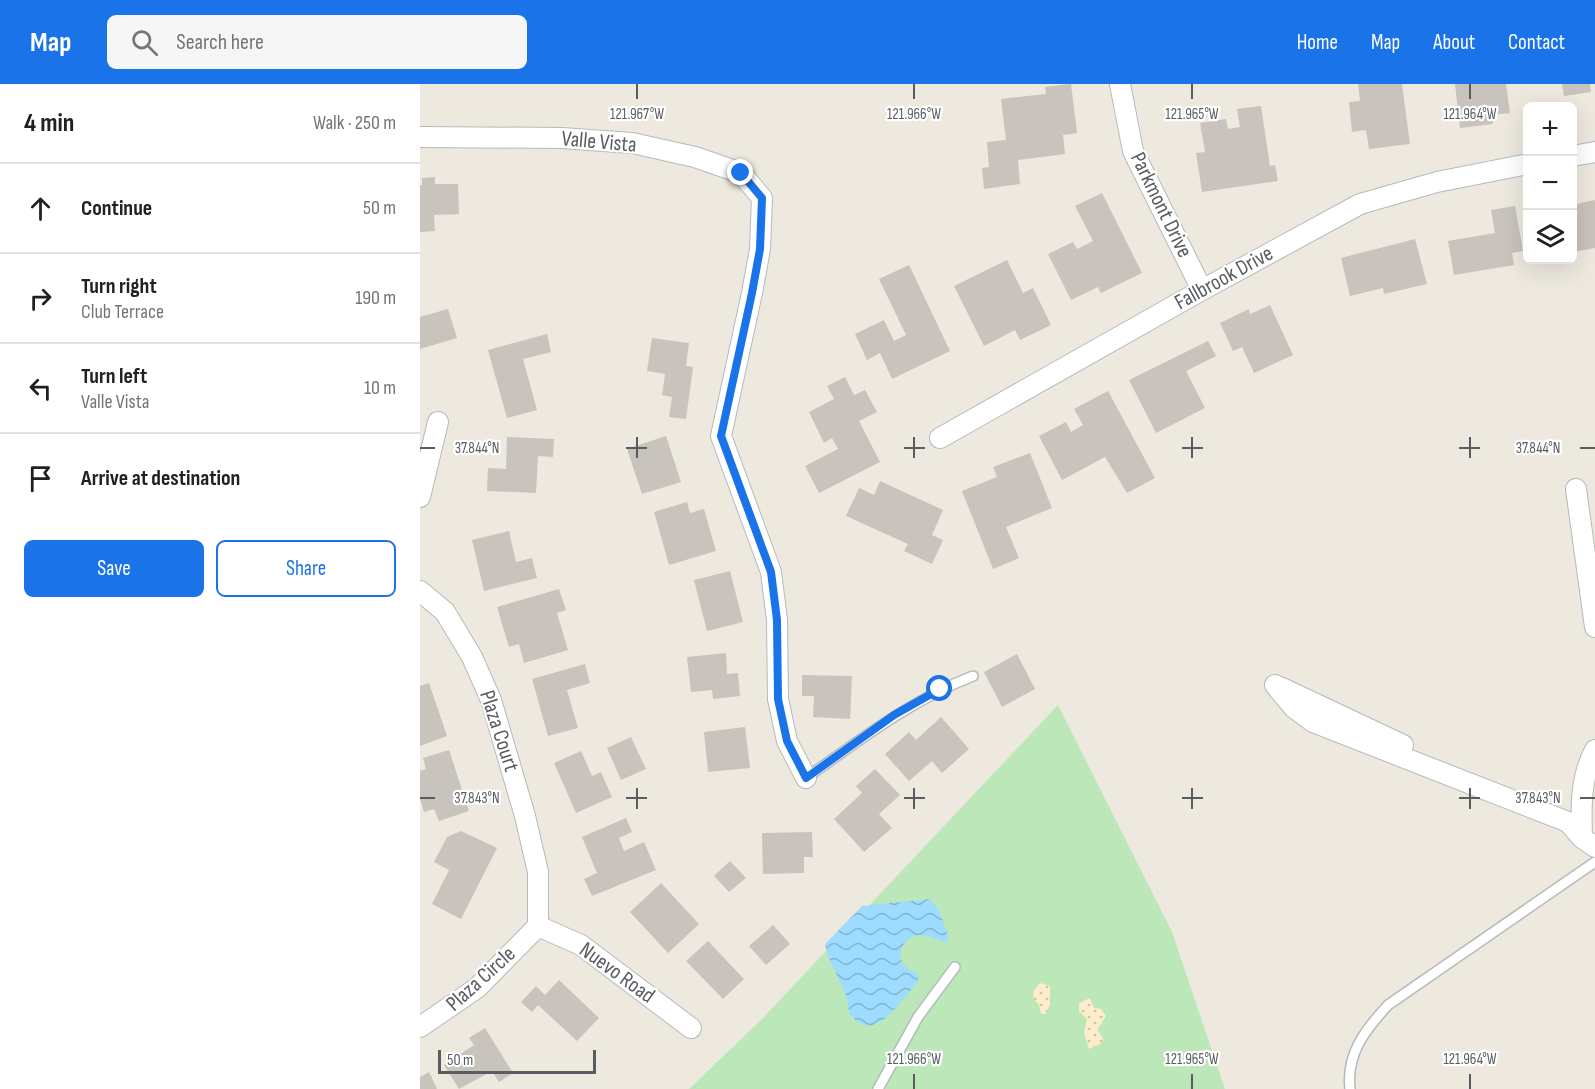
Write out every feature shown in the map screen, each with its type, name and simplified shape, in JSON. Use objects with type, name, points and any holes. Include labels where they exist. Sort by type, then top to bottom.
[{"type":"street","name":"Parkmont Drive","points":[[1120,84],[1133,151],[1202,290]]},
{"type":"street","name":"Valle Vista","points":[[420,137],[562,138],[632,143],[695,157],[741,173],[762,198],[760,249],[721,436],[771,572],[777,620],[778,699],[787,741],[806,778]]},
{"type":"street","points":[[1577,155],[1595,152]]},
{"type":"street","name":"Fallbrook Drive","points":[[940,438],[1360,204],[1437,182],[1523,165]]},
{"type":"street","points":[[420,497],[438,422]]},
{"type":"street","points":[[1576,489],[1595,627]]},
{"type":"street","name":"Plaza Court","points":[[420,591],[445,612],[472,657],[490,700],[525,816],[538,872],[538,926]]},
{"type":"street","points":[[1275,685],[1294,708],[1313,722],[1568,822],[1588,843]]},
{"type":"street","points":[[1588,843],[1581,802],[1585,775],[1595,750]]},
{"type":"street","name":"Plaza Circle","points":[[420,1027],[477,988],[538,926]]},
{"type":"street","name":"Nuevo Road","points":[[538,926],[581,945],[691,1028]]},
{"type":"lane","points":[[806,778],[894,715],[940,689],[973,676]]},
{"type":"lane","points":[[1350,1089],[1348,1071],[1365,1031],[1388,1005],[1595,862]]},
{"type":"lane","points":[[878,1089],[918,1017],[955,967]]},
{"type":"green space","points":[[1058,705],[1172,932],[1225,1089],[689,1089],[762,1019]]},
{"type":"sand","points":[[1040,983],[1050,986],[1050,1005],[1045,1014],[1041,1014],[1039,1005],[1033,998],[1034,989]]},
{"type":"sand","points":[[1090,998],[1094,1008],[1101,1009],[1106,1016],[1097,1030],[1103,1038],[1102,1043],[1089,1049],[1084,1033],[1087,1019],[1079,1011],[1079,1003]]},
{"type":"water","points":[[930,899],[939,910],[949,938],[946,942],[922,935],[907,941],[901,949],[901,960],[906,967],[919,976],[917,983],[886,1018],[868,1025],[858,1022],[849,1013],[846,995],[830,962],[825,944],[862,906]]},
{"type":"building","points":[[1071,84],[1077,133],[1063,135],[1065,154],[1018,160],[1020,184],[984,189],[982,168],[989,167],[987,142],[1006,140],[1001,99],[1046,94],[1045,87]]},
{"type":"building","points":[[1358,84],[1402,84],[1410,144],[1369,149],[1366,130],[1352,132],[1349,102],[1360,101]]},
{"type":"building","points":[[1455,84],[1506,84],[1510,113],[1492,115],[1493,124],[1460,128]]},
{"type":"building","points":[[1562,84],[1590,84],[1591,92],[1564,96]]},
{"type":"building","points":[[1261,106],[1270,166],[1275,165],[1278,181],[1202,192],[1196,153],[1205,152],[1200,123],[1226,119],[1228,129],[1240,127],[1237,109]]},
{"type":"building","points":[[435,177],[435,184],[458,184],[459,214],[434,215],[435,231],[420,232],[420,185],[422,185],[422,178]]},
{"type":"building","points":[[1102,193],[1142,273],[1101,293],[1098,287],[1071,300],[1048,254],[1073,242],[1077,249],[1093,241],[1075,206]]},
{"type":"building","points":[[1595,200],[1595,248],[1577,251],[1577,204]]},
{"type":"building","points":[[1515,206],[1523,251],[1512,253],[1514,265],[1454,275],[1448,241],[1495,233],[1491,210]]},
{"type":"building","points":[[1415,239],[1427,284],[1384,294],[1383,288],[1350,296],[1341,258]]},
{"type":"building","points":[[1007,260],[1023,293],[1033,288],[1051,325],[1020,340],[1015,330],[984,346],[954,286]]},
{"type":"building","points":[[909,265],[950,351],[892,379],[880,353],[867,360],[855,334],[884,320],[894,341],[906,335],[879,279]]},
{"type":"building","points":[[1270,305],[1293,355],[1254,373],[1242,347],[1233,351],[1220,323],[1249,309],[1250,314]]},
{"type":"building","points":[[448,309],[457,338],[420,349],[420,317]]},
{"type":"building","points":[[547,334],[551,352],[523,359],[537,410],[507,418],[488,350]]},
{"type":"building","points":[[652,338],[689,343],[686,366],[693,367],[686,419],[669,417],[672,397],[662,395],[665,374],[647,371]]},
{"type":"building","points":[[1208,341],[1216,356],[1186,371],[1205,408],[1156,433],[1129,380]]},
{"type":"building","points":[[845,377],[854,395],[865,390],[877,412],[859,421],[880,462],[819,493],[805,466],[838,449],[832,438],[824,443],[809,412],[834,399],[827,386]]},
{"type":"building","points":[[1108,391],[1155,478],[1127,493],[1105,457],[1062,480],[1039,436],[1066,422],[1071,432],[1083,425],[1074,409]]},
{"type":"building","points":[[666,436],[681,482],[642,494],[627,449]]},
{"type":"building","points":[[507,437],[554,439],[553,457],[538,456],[536,493],[487,491],[488,468],[506,469]]},
{"type":"building","points":[[1030,453],[1052,508],[1006,527],[1019,558],[993,569],[962,491],[997,477],[993,467]]},
{"type":"building","points":[[880,481],[943,510],[932,535],[943,540],[932,564],[904,551],[908,544],[846,516],[859,488],[874,495]]},
{"type":"building","points":[[687,502],[690,513],[704,509],[716,551],[669,565],[654,512]]},
{"type":"building","points":[[509,531],[516,562],[532,558],[537,578],[484,591],[472,540]]},
{"type":"building","points":[[730,571],[743,622],[707,631],[694,580]]},
{"type":"building","points":[[559,589],[566,610],[557,613],[568,650],[524,663],[519,644],[509,647],[497,607]]},
{"type":"building","points":[[726,653],[727,674],[738,673],[740,696],[713,699],[712,690],[691,692],[687,657]]},
{"type":"building","points":[[1017,654],[1035,689],[1002,707],[984,672]]},
{"type":"building","points":[[585,664],[590,683],[567,690],[578,728],[548,736],[532,679]]},
{"type":"building","points":[[802,675],[852,676],[850,719],[813,717],[814,696],[802,696]]},
{"type":"building","points":[[429,683],[447,736],[420,746],[420,686]]},
{"type":"building","points":[[941,717],[969,749],[942,773],[932,761],[909,781],[885,754],[909,732],[916,740]]},
{"type":"building","points":[[745,727],[750,768],[708,772],[704,732]]},
{"type":"building","points":[[631,737],[646,769],[621,780],[607,748]]},
{"type":"building","points":[[449,750],[469,811],[439,821],[434,809],[424,812],[420,799],[420,771],[426,769],[423,758]]},
{"type":"building","points":[[581,751],[592,776],[601,772],[612,797],[576,813],[554,763]]},
{"type":"building","points":[[875,769],[900,795],[879,814],[892,828],[864,852],[834,819],[862,793],[856,786]]},
{"type":"building","points":[[626,818],[632,832],[619,838],[624,851],[644,842],[656,870],[592,896],[584,879],[597,873],[582,837]]},
{"type":"building","points":[[461,831],[497,848],[461,919],[432,904],[449,870],[434,862],[447,837]]},
{"type":"building","points":[[812,832],[813,857],[804,857],[804,873],[763,874],[762,833]]},
{"type":"building","points":[[730,861],[746,878],[729,892],[714,876]]},
{"type":"building","points":[[661,883],[699,924],[668,953],[630,912]]},
{"type":"building","points":[[773,925],[790,944],[766,965],[749,946]]},
{"type":"building","points":[[708,941],[744,979],[723,999],[686,961]]},
{"type":"building","points":[[559,980],[599,1018],[577,1041],[538,1005],[532,1012],[521,1002],[536,986],[545,995]]},
{"type":"building","points":[[485,1028],[513,1073],[499,1082],[492,1071],[459,1089],[444,1065],[474,1045],[469,1038]]},
{"type":"building","points":[[429,1072],[437,1089],[420,1089],[420,1077]]},
{"type":"route","points":[[741,173],[762,198],[760,249],[721,436],[771,572],[777,620],[778,699],[787,741],[806,778],[894,715],[940,689]]}]
